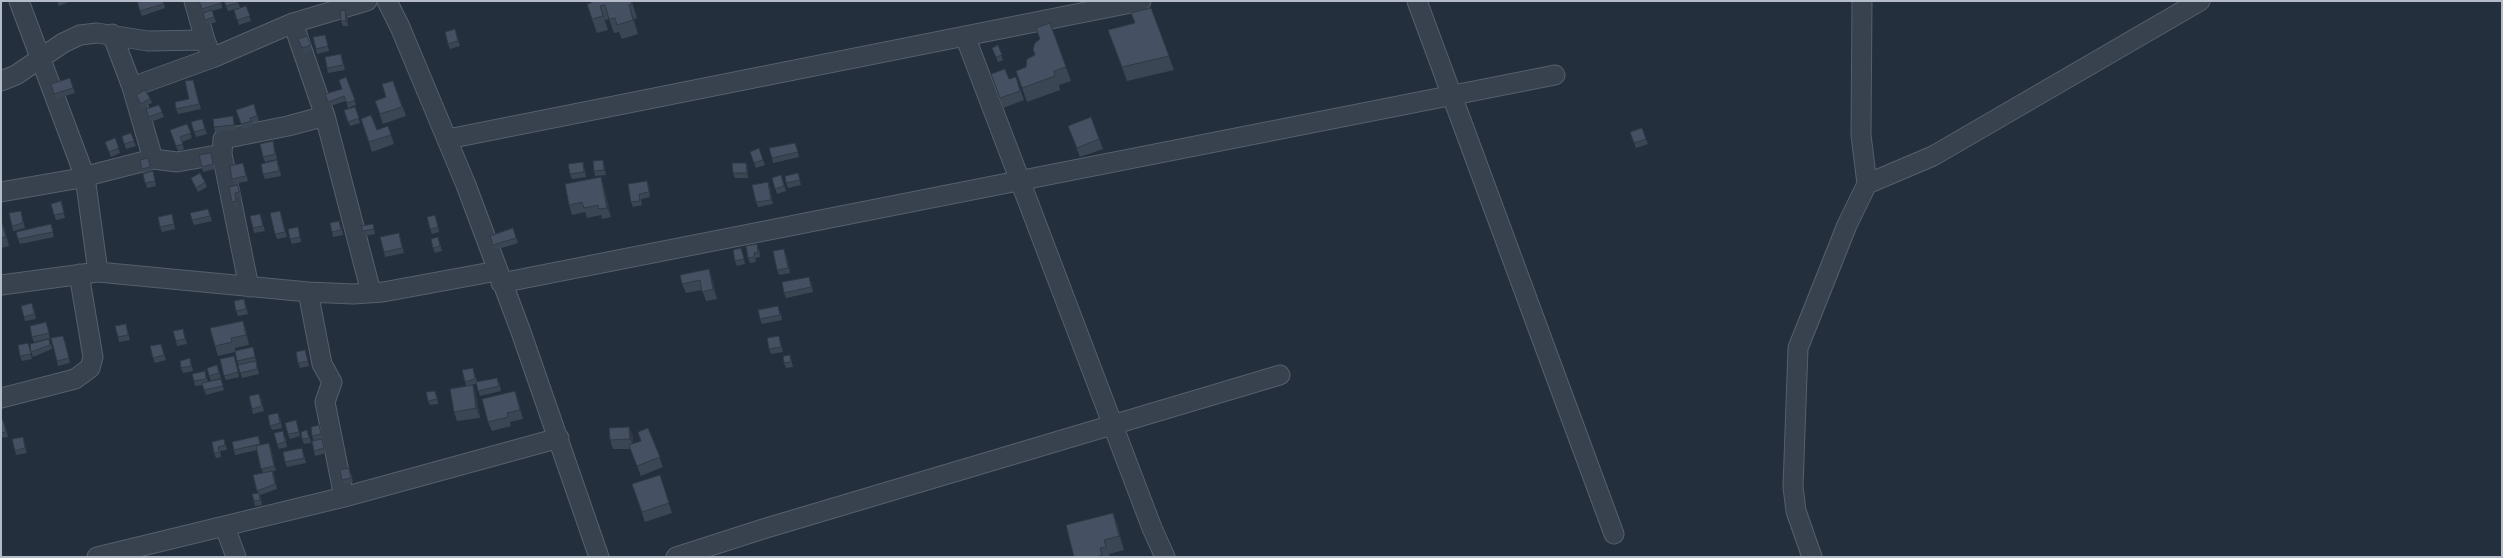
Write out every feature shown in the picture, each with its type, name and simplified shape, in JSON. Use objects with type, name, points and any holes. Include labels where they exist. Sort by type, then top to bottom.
[{"type":"street","points":[[19,1],[85,177],[98,272]]},
{"type":"street","points":[[194,1],[209,49]]},
{"type":"street","points":[[132,87],[209,49],[367,1]]},
{"type":"street","points":[[387,1],[448,138],[559,438],[599,557]]},
{"type":"street","points":[[448,138],[1141,1]]},
{"type":"street","points":[[1417,1],[1614,534]]},
{"type":"street","points":[[1812,557],[1796,511],[1792,487],[1798,348],[1847,225],[1867,184],[1861,135],[1862,1]]},
{"type":"street","points":[[1867,184],[1933,156],[2200,1]]},
{"type":"street","points":[[293,23],[325,116],[371,292]]},
{"type":"street","points":[[112,34],[132,87],[153,159]]},
{"type":"street","points":[[1,81],[16,75],[63,43],[80,35],[112,34],[123,38],[209,49]]},
{"type":"street","points":[[965,36],[1112,425],[1165,557]]},
{"type":"street","points":[[1,285],[98,272],[308,292],[353,294],[499,277],[1020,181],[1555,75]]},
{"type":"street","points":[[248,286],[222,154],[222,142],[225,138],[288,126],[325,116]]},
{"type":"street","points":[[1,192],[85,177],[153,159],[177,162],[222,154]]},
{"type":"street","points":[[1,398],[75,379],[90,368],[93,357],[79,274]]},
{"type":"street","points":[[308,292],[322,364],[332,382],[325,402],[344,497]]},
{"type":"street","points":[[676,557],[772,526],[1280,375]]},
{"type":"street","points":[[97,557],[344,497],[559,438]]},
{"type":"street","points":[[226,527],[236,557]]},
{"type":"building","points":[[137,1],[163,1],[163,4],[140,11]]},
{"type":"building","points":[[199,1],[220,1],[221,3],[202,9]]},
{"type":"building","points":[[224,1],[237,1],[238,3],[226,6]]},
{"type":"building","points":[[591,1],[631,1],[632,4],[629,5],[633,20],[617,25],[615,18],[609,19],[605,5],[600,6],[603,16],[592,19],[587,4],[591,3]]},
{"type":"building","points":[[246,6],[250,16],[237,20],[234,10]]},
{"type":"building","points":[[1151,8],[1169,56],[1122,67],[1108,30],[1135,23],[1131,13]]},
{"type":"building","points":[[212,10],[214,17],[205,20],[203,13]]},
{"type":"building","points":[[345,10],[346,21],[341,21],[340,11]]},
{"type":"building","points":[[1050,23],[1066,67],[1054,71],[1055,76],[1022,88],[1016,71],[1026,67],[1027,59],[1035,55],[1033,49],[1035,43],[1040,39],[1036,28]]},
{"type":"building","points":[[455,29],[458,41],[448,44],[445,32]]},
{"type":"building","points":[[325,35],[328,46],[316,49],[313,37]]},
{"type":"building","points":[[307,36],[311,45],[302,48],[298,39]]},
{"type":"building","points":[[998,45],[1002,55],[996,57],[992,48]]},
{"type":"building","points":[[341,54],[343,65],[327,68],[325,57]]},
{"type":"building","points":[[1005,69],[1009,79],[1016,77],[1020,91],[1000,98],[991,74]]},
{"type":"building","points":[[346,77],[355,100],[347,103],[344,96],[328,102],[325,94],[342,89],[339,80]]},
{"type":"building","points":[[70,78],[73,88],[54,94],[51,84]]},
{"type":"building","points":[[193,80],[199,104],[176,109],[175,102],[189,99],[185,81]]},
{"type":"building","points":[[393,81],[402,107],[380,114],[375,101],[386,97],[382,84]]},
{"type":"building","points":[[145,90],[150,98],[141,104],[136,95]]},
{"type":"building","points":[[254,104],[257,116],[250,118],[251,121],[241,124],[236,110]]},
{"type":"building","points":[[159,105],[162,112],[149,117],[146,109]]},
{"type":"building","points":[[355,107],[359,118],[348,122],[344,110]]},
{"type":"building","points":[[371,115],[377,130],[388,126],[391,135],[369,142],[361,119]]},
{"type":"building","points":[[233,116],[234,125],[214,127],[213,119]]},
{"type":"building","points":[[1091,117],[1099,139],[1077,148],[1068,126]]},
{"type":"building","points":[[202,119],[205,129],[194,132],[191,122]]},
{"type":"building","points":[[187,124],[191,133],[180,137],[183,144],[176,146],[170,130]]},
{"type":"building","points":[[1642,128],[1646,139],[1634,143],[1630,132]]},
{"type":"building","points":[[131,133],[134,141],[124,144],[122,136]]},
{"type":"building","points":[[115,138],[119,148],[109,152],[105,142]]},
{"type":"building","points":[[273,141],[275,154],[263,157],[260,144]]},
{"type":"building","points":[[795,143],[798,152],[772,158],[769,148]]},
{"type":"building","points":[[759,148],[763,160],[754,163],[750,152]]},
{"type":"building","points":[[211,153],[213,164],[202,167],[199,155]]},
{"type":"building","points":[[148,158],[150,167],[142,169],[140,160]]},
{"type":"building","points":[[277,160],[279,171],[263,174],[261,164]]},
{"type":"building","points":[[603,160],[604,170],[594,171],[593,161]]},
{"type":"building","points":[[583,162],[584,172],[570,174],[568,164]]},
{"type":"building","points":[[243,163],[246,176],[232,179],[230,166]]},
{"type":"building","points":[[732,163],[746,163],[747,173],[733,173]]},
{"type":"building","points":[[153,171],[155,181],[145,183],[143,174]]},
{"type":"building","points":[[200,173],[205,182],[196,188],[191,178]]},
{"type":"building","points":[[798,173],[800,180],[786,183],[785,176]]},
{"type":"building","points":[[781,175],[784,186],[775,189],[772,178]]},
{"type":"building","points":[[601,177],[607,208],[598,209],[598,205],[584,208],[582,202],[569,205],[565,184]]},
{"type":"building","points":[[647,181],[649,192],[639,194],[640,201],[631,202],[628,184]]},
{"type":"building","points":[[768,182],[771,200],[756,202],[752,185]]},
{"type":"building","points":[[238,185],[239,192],[235,193],[236,201],[232,202],[229,187]]},
{"type":"building","points":[[61,201],[64,213],[54,215],[51,204]]},
{"type":"building","points":[[208,209],[210,216],[192,220],[190,213]]},
{"type":"building","points":[[21,211],[23,223],[12,226],[9,213]]},
{"type":"building","points":[[280,211],[285,232],[275,234],[270,213]]},
{"type":"building","points":[[172,214],[174,224],[160,227],[158,217]]},
{"type":"building","points":[[260,214],[263,226],[253,228],[250,216]]},
{"type":"building","points":[[435,215],[438,227],[430,229],[427,217]]},
{"type":"building","points":[[1,221],[6,237],[1,238]]},
{"type":"building","points":[[339,221],[341,230],[332,232],[330,223]]},
{"type":"building","points":[[51,224],[53,232],[18,239],[16,232]]},
{"type":"building","points":[[373,224],[374,229],[363,231],[361,226]]},
{"type":"building","points":[[298,227],[300,237],[290,239],[288,229]]},
{"type":"building","points":[[513,228],[516,238],[493,245],[490,236]]},
{"type":"building","points":[[399,233],[402,248],[384,252],[380,237]]},
{"type":"building","points":[[438,237],[440,246],[433,248],[431,239]]},
{"type":"building","points":[[757,244],[758,252],[754,253],[754,257],[748,258],[746,246]]},
{"type":"building","points":[[741,248],[744,259],[735,261],[733,250]]},
{"type":"building","points":[[784,249],[788,268],[777,270],[773,251]]},
{"type":"building","points":[[709,269],[713,289],[702,292],[700,280],[682,284],[680,275]]},
{"type":"building","points":[[809,277],[811,287],[784,293],[782,282]]},
{"type":"building","points":[[244,299],[246,309],[236,311],[234,301]]},
{"type":"building","points":[[32,303],[34,314],[24,317],[21,306]]},
{"type":"building","points":[[778,306],[780,315],[760,319],[758,310]]},
{"type":"building","points":[[243,321],[246,335],[231,338],[232,342],[215,346],[210,328]]},
{"type":"building","points":[[46,322],[49,333],[32,337],[30,326]]},
{"type":"building","points":[[126,324],[128,335],[118,337],[115,326]]},
{"type":"building","points":[[183,329],[185,339],[176,341],[173,331]]},
{"type":"building","points":[[63,336],[69,358],[57,361],[51,338]]},
{"type":"building","points":[[779,336],[781,347],[769,349],[767,338]]},
{"type":"building","points":[[49,339],[50,345],[31,352],[30,344]]},
{"type":"building","points":[[28,343],[31,354],[20,356],[18,345]]},
{"type":"building","points":[[161,344],[164,355],[153,358],[150,346]]},
{"type":"building","points":[[253,347],[255,357],[237,361],[235,351]]},
{"type":"building","points":[[305,350],[308,361],[298,363],[296,352]]},
{"type":"building","points":[[790,355],[791,362],[784,363],[783,356]]},
{"type":"building","points":[[234,356],[238,372],[224,376],[220,359]]},
{"type":"building","points":[[190,358],[191,366],[181,368],[180,361]]},
{"type":"building","points":[[256,361],[257,369],[240,373],[238,365]]},
{"type":"building","points":[[217,365],[219,373],[209,376],[207,368]]},
{"type":"building","points":[[473,368],[475,379],[465,382],[462,370]]},
{"type":"building","points":[[205,371],[206,379],[194,381],[192,374]]},
{"type":"building","points":[[497,378],[499,386],[478,391],[476,382]]},
{"type":"building","points":[[221,379],[223,386],[204,390],[202,383]]},
{"type":"building","points":[[473,385],[476,408],[454,412],[450,389]]},
{"type":"building","points":[[435,391],[437,399],[428,401],[426,392]]},
{"type":"building","points":[[515,391],[520,410],[507,413],[508,417],[488,422],[482,399]]},
{"type":"building","points":[[259,394],[262,406],[252,409],[249,396]]},
{"type":"building","points":[[278,413],[280,423],[270,426],[268,415]]},
{"type":"building","points":[[1,420],[3,420],[6,432],[1,433]]},
{"type":"building","points":[[296,420],[299,432],[288,434],[285,423]]},
{"type":"building","points":[[319,425],[321,434],[312,436],[311,427]]},
{"type":"building","points":[[629,427],[630,439],[610,440],[609,428]]},
{"type":"building","points":[[648,428],[660,457],[637,466],[629,445],[641,441],[638,432]]},
{"type":"building","points":[[307,430],[309,438],[302,439],[301,432]]},
{"type":"building","points":[[283,431],[285,442],[277,444],[274,433]]},
{"type":"building","points":[[258,436],[260,444],[234,450],[232,442]]},
{"type":"building","points":[[23,437],[25,448],[15,451],[12,439]]},
{"type":"building","points":[[224,439],[225,445],[218,447],[219,452],[214,453],[212,442]]},
{"type":"building","points":[[322,439],[324,448],[314,451],[312,441]]},
{"type":"building","points":[[269,443],[274,466],[261,469],[256,446]]},
{"type":"building","points":[[302,448],[304,458],[285,462],[283,452]]},
{"type":"building","points":[[349,468],[351,478],[342,480],[340,470]]},
{"type":"building","points":[[272,471],[275,484],[257,491],[253,475]]},
{"type":"building","points":[[660,475],[669,503],[642,512],[632,484]]},
{"type":"building","points":[[259,493],[260,500],[254,501],[252,494]]},
{"type":"building","points":[[1113,513],[1119,536],[1104,540],[1106,547],[1100,548],[1102,555],[1096,557],[1074,557],[1066,525]]}]
